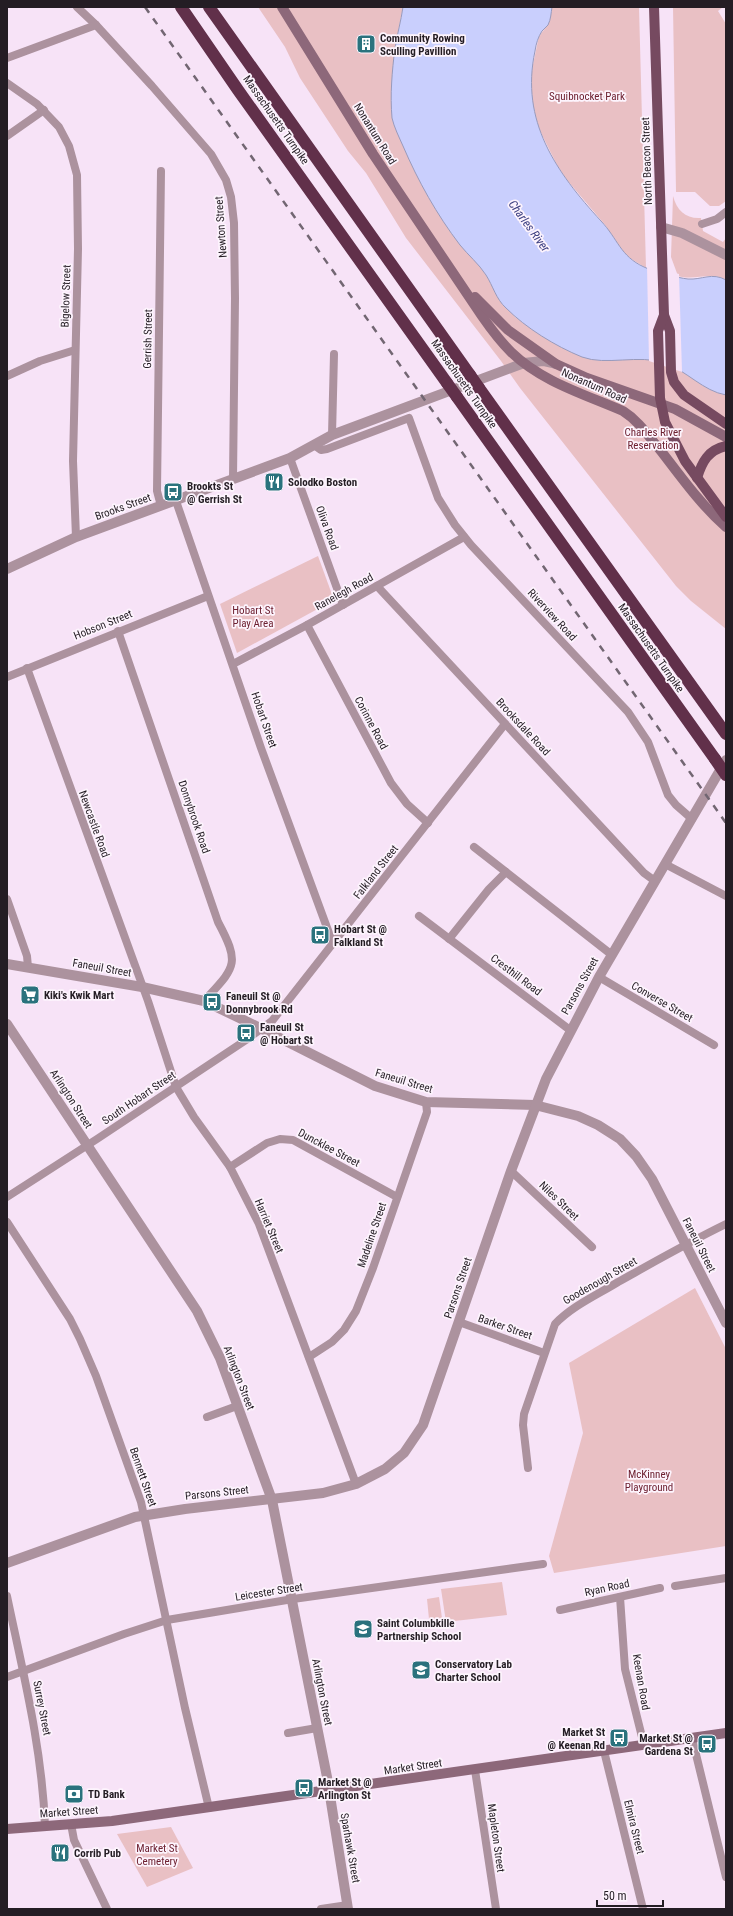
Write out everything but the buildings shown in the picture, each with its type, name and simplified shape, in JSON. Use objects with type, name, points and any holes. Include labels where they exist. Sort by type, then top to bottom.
[{"type":"highway","name":"Massachusetts Turnpike","points":[[181,7],[457,397],[720,760],[726,775]]},
{"type":"highway","name":"Massachusetts Turnpike","points":[[209,7],[726,734]]},
{"type":"main road","name":"Nonantum Road","points":[[282,7],[373,154],[492,329],[511,352],[524,363],[566,387],[623,411],[629,415],[642,428],[704,504],[726,527]]},
{"type":"main road","name":"North Beacon Street","points":[[654,7],[664,315],[670,331],[671,372],[674,382],[681,392],[726,424]]},
{"type":"main road","name":"Nonantum Road","points":[[452,270],[508,330],[556,364],[587,378],[661,404],[690,417],[726,437]]},
{"type":"main road","name":"North Beacon Street","points":[[664,315],[658,331],[661,404],[666,422],[672,438],[697,478],[726,517]]},
{"type":"main road","points":[[697,478],[702,463],[708,455],[719,448],[726,446]]},
{"type":"main road","name":"Market Street","points":[[7,1828],[112,1821],[726,1733]]},
{"type":"street","name":"Newton Street","points":[[77,7],[96,25],[211,154],[226,180],[231,197],[234,231],[235,298],[233,479]]},
{"type":"street","points":[[7,58],[96,25]]},
{"type":"street","name":"Bigelow Street","points":[[7,83],[30,98],[44,110],[65,137],[73,155],[77,175],[78,249],[73,461],[76,537]]},
{"type":"street","points":[[7,136],[44,110]]},
{"type":"street","name":"Gerrish Street","points":[[160,506],[157,491],[161,171]]},
{"type":"street","points":[[702,224],[716,219],[726,212]]},
{"type":"street","points":[[661,227],[682,233],[726,255]]},
{"type":"street","points":[[7,376],[40,361],[75,350]]},
{"type":"street","points":[[332,435],[334,354]]},
{"type":"street","name":"Brooks Street","points":[[7,569],[76,537],[290,458],[332,435],[524,363],[543,362],[556,364]]},
{"type":"street","name":"Riverview Road","points":[[314,445],[321,450],[327,449],[409,418],[438,498],[464,537],[628,712],[648,742],[668,795],[676,806],[692,819]]},
{"type":"street","name":"Oliva Road","points":[[290,458],[343,605]]},
{"type":"street","name":"Hobart Street","points":[[176,501],[208,596],[333,944]]},
{"type":"street","name":"Ranelegh Road","points":[[233,664],[307,625],[464,537]]},
{"type":"street","name":"Brooksdale Road","points":[[377,586],[644,873],[654,881]]},
{"type":"street","name":"Hobson Street","points":[[7,677],[208,596]]},
{"type":"street","name":"Corinne Road","points":[[307,625],[391,783],[406,804],[428,822]]},
{"type":"street","name":"Donnybrook Road","points":[[118,631],[218,922],[229,941],[233,955],[232,965],[204,1001]]},
{"type":"street","name":"Newcastle Road","points":[[27,668],[142,988]]},
{"type":"street","name":"Falkland Street","points":[[261,1029],[275,1018],[505,724]]},
{"type":"street","name":"Parsons Street","points":[[7,1563],[135,1517],[185,1509],[323,1493],[356,1484],[385,1469],[404,1454],[423,1425],[535,1105],[570,1030],[654,881],[692,819],[720,760]]},
{"type":"street","points":[[474,847],[612,955]]},
{"type":"street","points":[[665,864],[726,896]]},
{"type":"street","points":[[449,939],[489,889],[506,872]]},
{"type":"street","points":[[7,899],[27,956],[28,966]]},
{"type":"street","name":"Cresthill Road","points":[[419,916],[570,1030]]},
{"type":"street","name":"Faneuil Street","points":[[7,964],[28,966],[204,1001],[375,1086],[426,1102],[535,1105],[578,1116],[598,1125],[620,1139],[636,1156],[652,1179],[726,1323]]},
{"type":"street","name":"Converse Street","points":[[599,978],[714,1045]]},
{"type":"street","name":"Harriet Street","points":[[142,988],[176,1086],[194,1117],[230,1167],[259,1224],[356,1484]]},
{"type":"street","name":"Arlington Street","points":[[7,1024],[197,1311],[220,1358],[272,1500],[293,1599],[329,1791]]},
{"type":"street","name":"South Hobart Street","points":[[7,1197],[88,1146],[261,1029]]},
{"type":"street","name":"Madeline Street","points":[[309,1357],[332,1342],[344,1330],[356,1311],[427,1112],[426,1102]]},
{"type":"street","name":"Duncklee Street","points":[[230,1167],[267,1143],[280,1139],[293,1140],[397,1197]]},
{"type":"street","name":"Niles Street","points":[[511,1171],[592,1247]]},
{"type":"street","name":"Bennett Street","points":[[7,1222],[70,1319],[80,1339],[96,1376],[141,1502],[185,1708],[209,1808]]},
{"type":"street","name":"Goodenough Street","points":[[528,1468],[523,1425],[524,1414],[555,1324],[563,1315],[685,1244],[726,1224]]},
{"type":"street","name":"Barker Street","points":[[459,1322],[544,1353]]},
{"type":"street","points":[[207,1416],[237,1406]]},
{"type":"street","name":"Leicester Street","points":[[7,1677],[124,1634],[167,1620],[293,1599],[543,1564]]},
{"type":"street","points":[[674,1586],[726,1578]]},
{"type":"street","name":"Ryan Road","points":[[560,1610],[660,1588]]},
{"type":"street","name":"Surrey Street","points":[[7,1596],[24,1671],[42,1772],[45,1826]]},
{"type":"street","name":"Keenan Road","points":[[620,1597],[625,1669],[644,1745]]},
{"type":"street","points":[[288,1733],[317,1728]]},
{"type":"street","points":[[692,1738],[726,1877]]},
{"type":"street","name":"Elmira Street","points":[[604,1751],[643,1909]]},
{"type":"street","name":"Mapleton Street","points":[[475,1770],[496,1909]]},
{"type":"street","name":"Sparhawk Street","points":[[329,1791],[348,1907]]},
{"type":"street","points":[[70,1824],[74,1840],[108,1909]]},
{"type":"street","points":[[321,1909],[348,1907]]},
{"type":"green space","name":"Charles River Reservation","points":[[258,7],[403,7],[395,47],[391,93],[393,119],[396,128],[414,170],[449,230],[479,265],[515,317],[557,344],[583,357],[595,360],[649,359],[665,363],[688,374],[721,394],[726,395],[726,629],[691,601],[676,586],[520,388],[501,361],[406,238],[366,173],[348,151],[300,78],[285,47]]},
{"type":"green space","name":"Squibnocket Park","points":[[552,7],[639,7],[646,268],[628,257],[620,250],[606,226],[567,180],[557,165],[539,129],[532,106],[531,74],[539,36],[547,26]]},
{"type":"green space","points":[[673,7],[723,7],[718,11],[726,24],[726,201],[719,206],[710,206],[695,192],[676,192]]},
{"type":"green space","points":[[673,196],[677,206],[683,213],[691,217],[701,218],[703,231],[723,242],[726,238],[726,280],[715,276],[678,276],[671,257]]},
{"type":"green space","name":"Hobart St Play Area","points":[[318,556],[334,600],[237,653],[220,604]]},
{"type":"green space","name":"McKinney Playground","points":[[695,1288],[726,1349],[726,1546],[554,1573],[549,1556],[583,1433],[569,1363]]},
{"type":"green space","points":[[502,1582],[507,1615],[446,1622],[441,1589]]},
{"type":"green space","points":[[439,1597],[442,1618],[429,1619],[427,1599]]},
{"type":"green space","name":"Market St Cemetery","points":[[171,1827],[193,1868],[147,1887],[117,1834]]},
{"type":"water","name":"Charles River","points":[[403,7],[552,7],[549,23],[538,38],[532,76],[533,100],[537,123],[546,144],[556,164],[570,184],[607,228],[624,252],[636,263],[672,276],[693,279],[712,276],[726,280],[726,395],[718,393],[702,385],[681,371],[665,363],[644,360],[601,360],[582,357],[541,336],[523,323],[497,297],[483,271],[460,245],[428,197],[394,125],[391,109],[392,74],[395,48]]},
{"type":"pier","points":[[647,266],[679,274],[682,372],[649,361]]},
{"type":"railway","points":[[145,7],[726,823]]},
{"type":"place","name":"Community Rowing Sculling Pavillion","points":[[366,44]]},
{"type":"place","name":"Solodko Boston","points":[[274,482]]},
{"type":"place","name":"Brookts St @ Gerrish St","points":[[173,492]]},
{"type":"place","name":"Hobart St @ Falkland St","points":[[320,935]]},
{"type":"place","name":"Kiki's Kwik Mart","points":[[30,995]]},
{"type":"place","name":"Faneuil St @ Donnybrook Rd","points":[[212,1002]]},
{"type":"place","name":"Faneuil St @ Hobart St","points":[[246,1033]]},
{"type":"place","name":"Saint Columbkille Partnership School","points":[[363,1629]]},
{"type":"place","name":"Conservatory Lab Charter School","points":[[421,1670]]},
{"type":"place","name":"Market St @ Keenan Rd","points":[[619,1738]]},
{"type":"place","name":"Market St @ Gardena St","points":[[707,1744]]},
{"type":"place","name":"Market St @ Arlington St","points":[[304,1788]]},
{"type":"place","name":"TD Bank","points":[[74,1794]]},
{"type":"place","name":"Corrib Pub","points":[[60,1853]]}]
